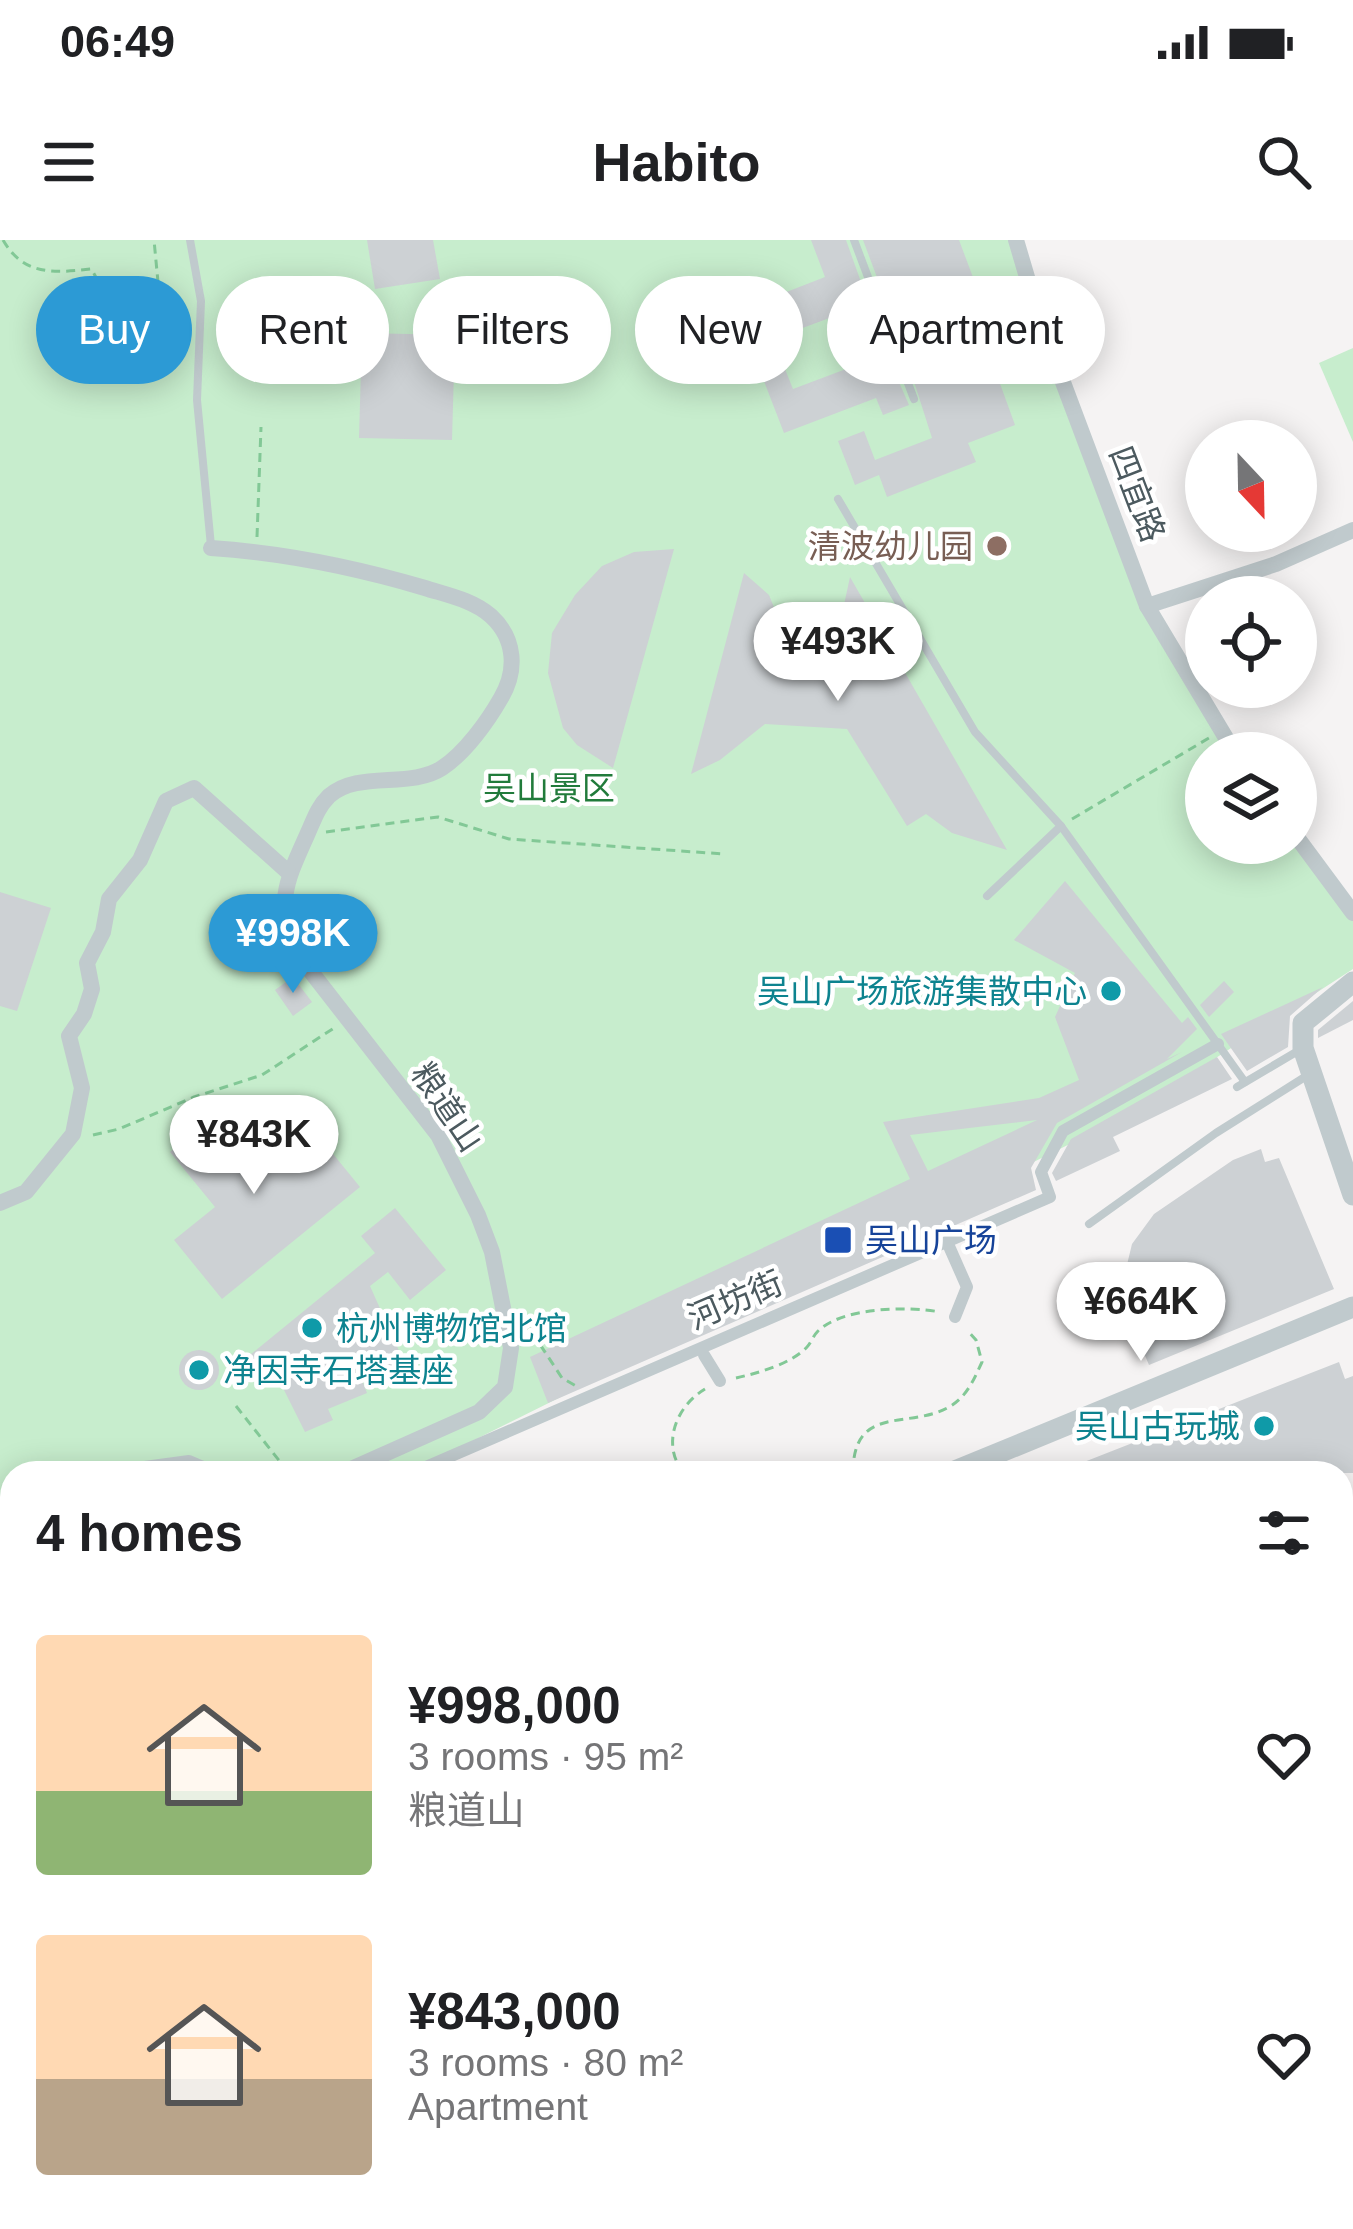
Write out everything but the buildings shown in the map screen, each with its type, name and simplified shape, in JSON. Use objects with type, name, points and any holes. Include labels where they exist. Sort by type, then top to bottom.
[{"type":"street","name":"四宜路","points":[[1016,240],[1040,321],[1147,606],[1219,732]]},
{"type":"street","points":[[1147,606],[1276,564],[1353,530]]},
{"type":"street","name":"粮道山","points":[[211,548],[256,551],[365,571],[476,604],[494,618],[514,657],[511,679],[498,703],[442,769],[334,792],[317,809],[288,872],[283,905],[287,931],[298,955],[438,1135],[492,1252],[511,1348],[505,1387],[479,1412],[369,1461]]},
{"type":"street","points":[[0,1203],[26,1192],[73,1134],[82,1088],[69,1036],[84,1014],[92,989],[87,963],[103,932],[110,899],[140,860],[166,800],[194,788],[288,872]]},
{"type":"street","points":[[1316,864],[1353,914]]},
{"type":"street","points":[[1353,982],[1303,1023],[1310,1074],[1345,1146],[1353,1195]]},
{"type":"street","name":"河坊街","points":[[440,1461],[1050,1197],[1041,1172],[1064,1131],[1218,1045]]},
{"type":"street","points":[[948,1244],[967,1287],[955,1317]]},
{"type":"street","points":[[979,1461],[1353,1307]]},
{"type":"street","points":[[704,1355],[720,1381]]},
{"type":"lane","points":[[190,240],[201,301],[196,400],[211,548]]},
{"type":"lane","points":[[854,240],[914,399]]},
{"type":"lane","points":[[838,500],[975,733],[1060,826],[1241,1084],[1303,1048]]},
{"type":"lane","points":[[987,896],[1060,826]]},
{"type":"lane","points":[[1089,1224],[1216,1132],[1310,1074]]},
{"type":"path","points":[[3,240],[14,258],[43,272],[91,269],[103,286],[105,300],[114,308],[158,282],[154,240]]},
{"type":"path","points":[[256,551],[261,427]]},
{"type":"path","points":[[1060,826],[1185,752]]},
{"type":"path","points":[[307,836],[439,818],[509,838],[724,854]]},
{"type":"path","points":[[68,1140],[119,1129],[194,1097],[262,1076],[345,1020]]},
{"type":"path","points":[[674,1461],[671,1436],[697,1394],[720,1381],[781,1363],[805,1350],[819,1330],[841,1319],[886,1310],[916,1308],[955,1317],[976,1340],[982,1362],[967,1393],[947,1408],[878,1424],[860,1438],[854,1461]]},
{"type":"path","points":[[814,1315],[819,1330]]},
{"type":"path","points":[[524,1320],[562,1378],[590,1392]]},
{"type":"path","points":[[236,1406],[280,1461]]},
{"type":"green space","name":"吴山景区","points":[[0,240],[1016,240],[1029,276],[827,276],[827,384],[1068,384],[1138,578],[1185,670],[1185,708],[1204,708],[1216,732],[1185,732],[1185,864],[1314,864],[1353,911],[1353,969],[1128,1115],[432,1461],[0,1461]]},
{"type":"green space","points":[[1353,348],[1353,442],[1319,363]]},
{"type":"place","name":"清波幼儿园","points":[[997,546]]},
{"type":"place","name":"吴山广场旅游集散中心","points":[[1111,991]]},
{"type":"place","name":"吴山广场","points":[[838,1240]]},
{"type":"place","name":"杭州博物馆北馆","points":[[312,1328]]},
{"type":"place","name":"净因寺石塔基座","points":[[199,1370]]},
{"type":"place","name":"吴山古玩城","points":[[1264,1426]]}]
